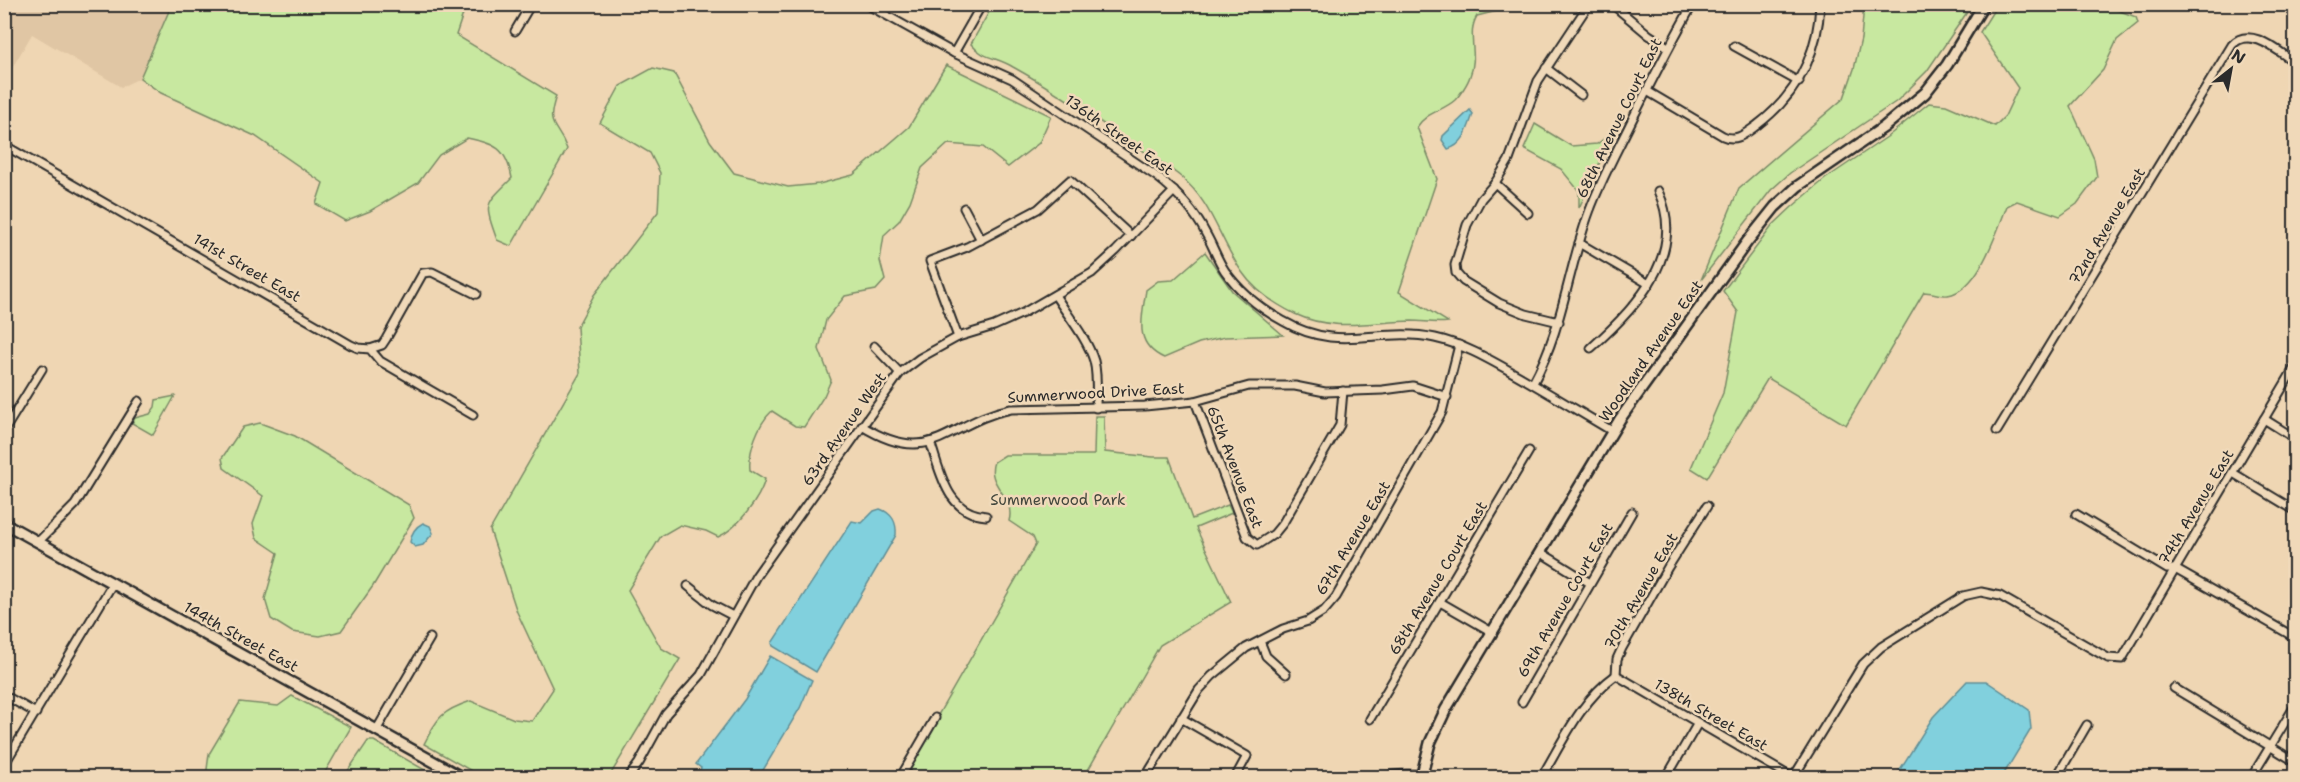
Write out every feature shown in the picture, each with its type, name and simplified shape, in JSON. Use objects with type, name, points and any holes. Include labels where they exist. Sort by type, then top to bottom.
[{"type":"street","points":[[515,31],[531,4]]},
{"type":"street","name":"136th Street East","points":[[866,4],[954,53],[997,71],[1028,89],[1149,171],[1174,191],[1192,211],[1233,280],[1258,305],[1286,323],[1301,330],[1333,338],[1350,339],[1412,334],[1459,345],[1533,383],[1612,431]]},
{"type":"street","points":[[954,53],[982,4]]},
{"type":"street","points":[[1559,322],[1511,309],[1463,281],[1456,273],[1458,252],[1467,225],[1481,199],[1495,183],[1514,148],[1534,89],[1589,4]]},
{"type":"street","points":[[1612,4],[1649,35],[1668,47]]},
{"type":"street","name":"68th Avenue Court East","points":[[1533,383],[1549,352],[1559,322],[1578,243],[1601,181],[1668,47],[1693,4]]},
{"type":"street","points":[[1647,91],[1729,138],[1738,138],[1768,117],[1799,82],[1812,54],[1818,28],[1820,4]]},
{"type":"street","name":"Woodland Avenue East","points":[[1421,776],[1427,752],[1438,726],[1612,431],[1746,242],[1775,207],[1810,177],[1913,105],[1947,65],[1984,4]]},
{"type":"street","name":"72nd Avenue East","points":[[1997,431],[2232,45],[2241,38],[2259,40],[2295,63]]},
{"type":"street","points":[[1734,46],[1799,82]]},
{"type":"street","points":[[1546,68],[1581,95]]},
{"type":"street","name":"141st Street East","points":[[4,145],[351,345],[370,349],[380,361],[473,415]]},
{"type":"street","points":[[958,337],[930,261],[981,240],[1038,209],[1070,180],[1131,236]]},
{"type":"street","points":[[1495,183],[1528,213]]},
{"type":"street","name":"63rd Avenue West","points":[[628,777],[639,763],[666,714],[702,675],[756,576],[900,373],[920,358],[958,337],[1008,320],[1055,295],[1099,267],[1174,191]]},
{"type":"street","points":[[1591,348],[1619,323],[1649,284],[1661,255],[1668,225],[1664,204],[1658,191]]},
{"type":"street","points":[[964,207],[981,240]]},
{"type":"street","points":[[1578,243],[1649,284]]},
{"type":"street","points":[[370,349],[382,345],[423,273],[432,272],[476,294]]},
{"type":"street","points":[[1055,295],[1089,348],[1094,361],[1097,375],[1096,408]]},
{"type":"street","name":"67th Avenue East","points":[[1145,777],[1199,690],[1212,676],[1246,648],[1283,629],[1308,621],[1324,611],[1336,597],[1442,412],[1459,345]]},
{"type":"street","points":[[874,346],[900,373]]},
{"type":"street","name":"74th Avenue East","points":[[1793,777],[1863,664],[1881,647],[1902,633],[1953,602],[1971,594],[1987,592],[2008,599],[2108,658],[2119,661],[2127,653],[2295,365]]},
{"type":"street","points":[[4,431],[42,369]]},
{"type":"street","name":"Summerwood Drive East","points":[[862,426],[893,442],[911,444],[930,442],[952,434],[980,418],[1002,411],[1021,408],[1145,406],[1195,401],[1249,386],[1295,386],[1325,392],[1383,390],[1413,386],[1447,397]]},
{"type":"street","name":"65th Avenue East","points":[[1195,401],[1247,537],[1257,545],[1274,534],[1283,523],[1340,425],[1343,412],[1343,391]]},
{"type":"street","points":[[39,541],[75,505],[140,401]]},
{"type":"street","points":[[2264,419],[2295,439]]},
{"type":"street","points":[[930,442],[942,481],[952,498],[967,511],[977,516],[986,516]]},
{"type":"street","name":"68th Avenue Court East","points":[[1370,719],[1529,451]]},
{"type":"street","points":[[2233,473],[2295,511]]},
{"type":"street","name":"70th Avenue East","points":[[1541,777],[1582,707],[1616,675],[1617,659],[1622,648],[1668,567],[1707,506]]},
{"type":"street","name":"69th Avenue Court East","points":[[1522,702],[1632,512]]},
{"type":"street","points":[[2076,514],[2166,569],[2175,569],[2295,638]]},
{"type":"street","name":"144th Street East","points":[[4,523],[463,777]]},
{"type":"street","points":[[1540,552],[1590,582]]},
{"type":"street","points":[[4,765],[113,583]]},
{"type":"street","points":[[688,586],[712,605],[733,616]]},
{"type":"street","points":[[1440,602],[1492,632]]},
{"type":"street","points":[[377,729],[430,638]]},
{"type":"street","points":[[1260,641],[1266,656],[1286,674]]},
{"type":"street","name":"138th Street East","points":[[1616,675],[1793,777]]},
{"type":"street","points":[[2174,688],[2295,762]]},
{"type":"street","points":[[4,695],[36,713]]},
{"type":"street","points":[[2251,777],[2295,704]]},
{"type":"street","points":[[900,777],[935,718]]},
{"type":"street","points":[[1182,718],[1247,756],[1235,777]]},
{"type":"street","points":[[1666,777],[1698,723]]},
{"type":"street","points":[[2056,777],[2087,725]]},
{"type":"street","points":[[1376,777],[1406,773],[1436,777]]},
{"type":"shaded area","points":[[5,5],[172,5],[140,78],[121,87],[32,34],[5,80]]},
{"type":"green space","points":[[172,4],[466,5],[456,35],[556,96],[552,120],[567,149],[511,246],[497,240],[488,211],[496,194],[512,178],[506,160],[503,153],[492,145],[467,138],[439,155],[418,183],[370,211],[345,221],[316,204],[323,183],[255,136],[161,93],[140,78]]},
{"type":"green space","points":[[993,5],[1521,5],[1477,16],[1473,30],[1472,68],[1468,82],[1455,100],[1425,118],[1417,127],[1437,179],[1399,292],[1448,322],[1412,321],[1353,325],[1324,323],[1295,314],[1273,301],[1259,291],[1242,272],[1201,198],[1181,177],[1057,93],[1028,75],[985,55],[971,44]]},
{"type":"green space","points":[[1864,5],[1972,5],[1927,71],[1897,101],[1790,173],[1771,190],[1701,280],[1739,188],[1844,98],[1861,39]]},
{"type":"green space","points":[[1997,5],[2104,5],[2136,17],[2138,23],[2117,40],[2103,70],[2070,106],[2094,159],[2097,177],[2077,204],[2060,216],[2017,201],[2007,206],[1985,258],[1969,282],[1959,291],[1948,295],[1924,292],[1846,425],[1768,378],[1707,478],[1691,468],[1723,393],[1738,312],[1723,291],[1773,225],[1792,207],[1825,179],[1887,137],[1929,103],[1946,105],[1995,126],[2005,116],[2018,88],[1980,32]]},
{"type":"green space","points":[[946,65],[1051,116],[1039,143],[1008,167],[983,147],[948,144],[922,168],[910,202],[899,221],[884,235],[880,261],[885,280],[876,290],[845,296],[826,320],[819,349],[831,380],[824,396],[804,427],[795,426],[772,411],[758,430],[752,446],[750,470],[765,479],[753,504],[733,527],[718,537],[706,531],[680,525],[661,536],[628,590],[661,648],[680,659],[609,777],[482,777],[424,744],[437,721],[453,708],[471,701],[514,719],[532,721],[553,689],[517,612],[490,530],[580,373],[577,327],[594,295],[658,212],[660,173],[650,153],[600,123],[620,86],[653,68],[674,73],[710,141],[734,173],[788,187],[819,184],[853,175],[909,127]]},
{"type":"green space","points":[[1535,124],[1571,146],[1597,144],[1614,131],[1579,208],[1579,191],[1561,169],[1524,149]]},
{"type":"green space","points":[[1205,252],[1232,291],[1283,335],[1225,337],[1199,343],[1164,358],[1154,352],[1144,338],[1142,329],[1146,290],[1158,281],[1173,280]]},
{"type":"green space","points":[[175,396],[153,435],[132,423],[135,418],[150,414],[155,407],[156,400]]},
{"type":"green space","name":"Summerwood Park","points":[[1095,416],[1104,416],[1105,452],[1169,457],[1192,519],[1228,505],[1232,513],[1196,528],[1231,602],[1160,645],[1084,777],[902,778],[1036,544],[1033,537],[1009,521],[1008,505],[994,478],[992,470],[994,462],[1005,455],[1094,455]]},
{"type":"green space","points":[[260,423],[295,436],[409,505],[414,518],[373,586],[341,631],[320,636],[292,632],[271,619],[265,599],[278,553],[256,538],[253,524],[263,496],[224,468],[222,458],[243,427]]},
{"type":"green space","points":[[292,696],[351,727],[324,774],[316,778],[206,777],[209,754],[240,702],[278,706]]},
{"type":"green space","points":[[368,741],[374,741],[437,777],[349,777],[347,772]]},
{"type":"water","points":[[1470,110],[1473,114],[1465,135],[1458,144],[1448,149],[1442,140],[1443,136]]},
{"type":"water","points":[[880,509],[893,519],[896,535],[816,672],[773,646],[772,643],[852,521],[862,523],[874,511]]},
{"type":"water","points":[[423,523],[430,526],[433,533],[423,545],[415,547],[410,542],[411,536]]},
{"type":"water","points":[[770,656],[812,680],[800,708],[759,777],[697,777],[701,768],[696,764],[745,699]]},
{"type":"water","points":[[1967,681],[1986,681],[2029,710],[2031,729],[2002,777],[1904,777],[1899,771],[1933,717]]}]
